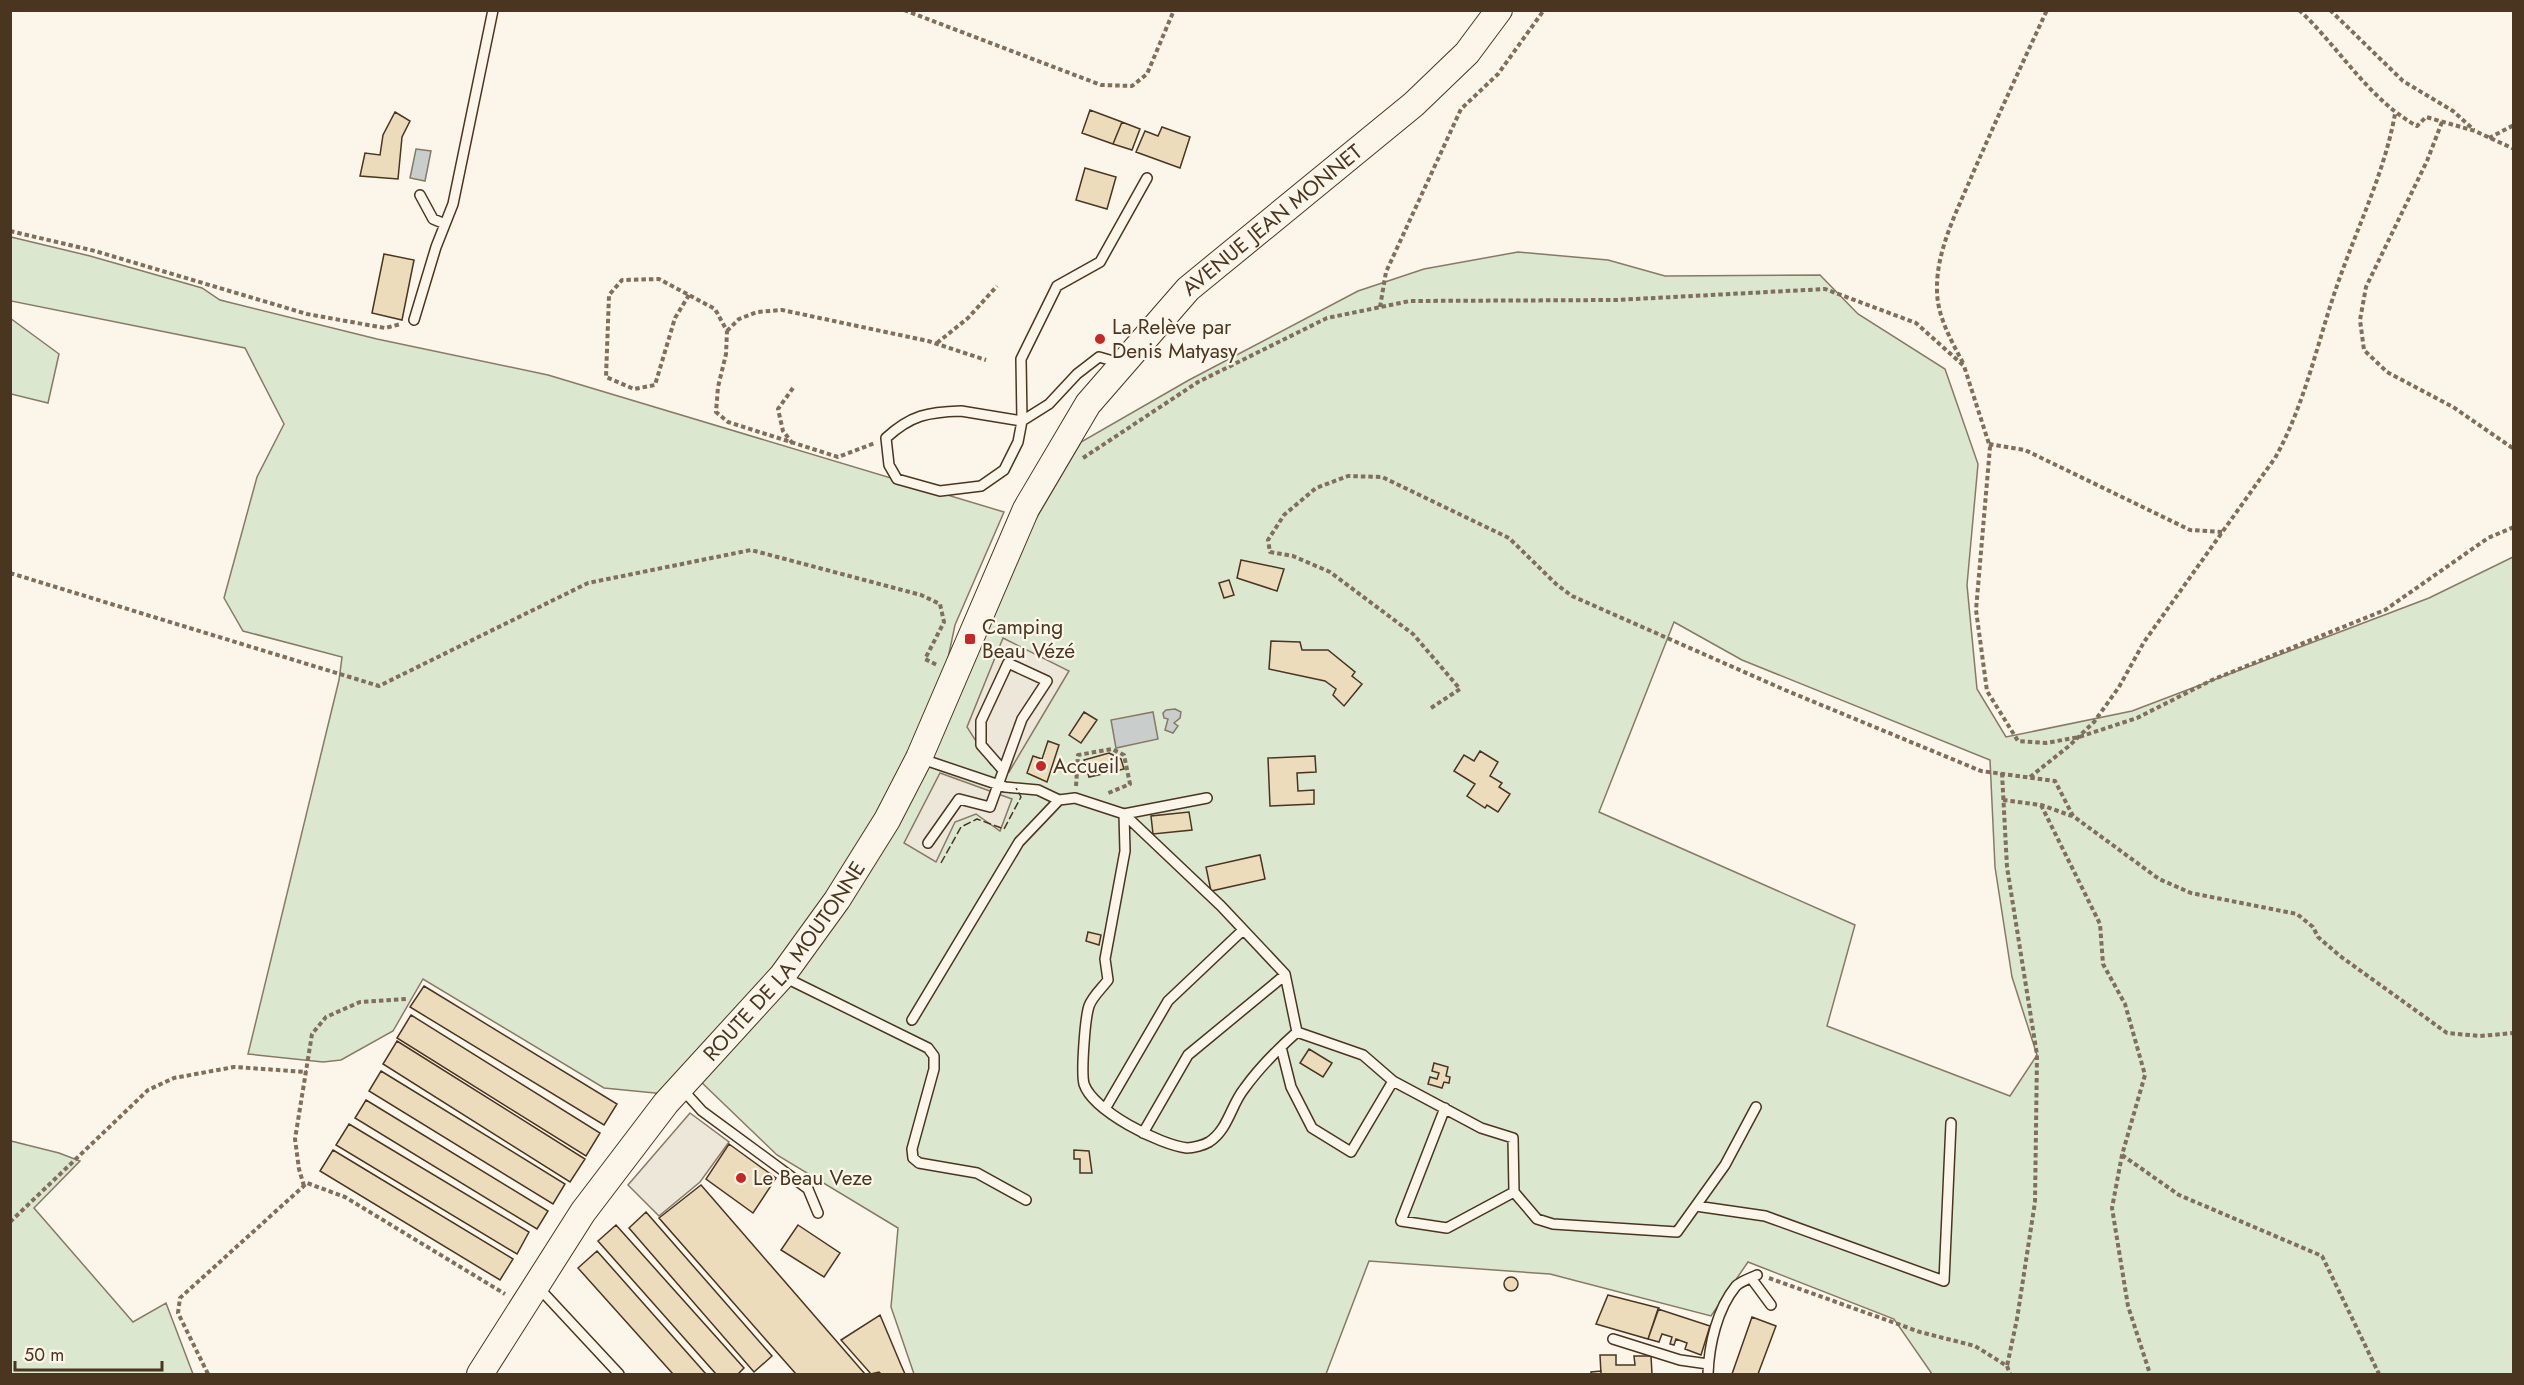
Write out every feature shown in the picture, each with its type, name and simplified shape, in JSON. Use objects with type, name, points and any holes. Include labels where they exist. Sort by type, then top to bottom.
[{"type":"main road","name":"AVENUE JEAN MONNET","points":[[1026,509],[1088,404],[1188,290],[1414,104],[1467,52],[1499,10]]},
{"type":"main road","name":"ROUTE DE LA MOUTONNE","points":[[480,1374],[583,1212],[680,1088],[782,976],[843,890],[887,820],[920,758],[1026,509]]},
{"type":"lane","points":[[414,320],[453,204],[493,10]]},
{"type":"lane","points":[[1123,364],[1099,357],[1077,374],[1049,404],[1022,420],[961,411],[931,412],[904,422],[886,438],[889,465],[897,479],[940,491],[981,486],[1005,470],[1018,442],[1022,420],[1022,359],[1057,286],[1100,262],[1147,178]]},
{"type":"lane","points":[[420,195],[433,219],[445,224]]},
{"type":"lane","points":[[928,843],[959,799],[990,807],[1022,719],[1047,681],[1008,663],[981,721],[981,745],[1002,769]]},
{"type":"lane","points":[[920,758],[999,785],[1038,790],[1059,800],[1075,798],[1124,814],[1243,930],[1285,975],[1297,1032]]},
{"type":"lane","points":[[1124,814],[1207,798]]},
{"type":"lane","points":[[912,1020],[1019,842],[1059,800]]},
{"type":"lane","points":[[1124,814],[1125,850],[1106,959],[1108,980],[1089,1006],[1083,1063],[1084,1085],[1105,1109],[1143,1133],[1188,1148],[1208,1143],[1220,1132],[1242,1090],[1297,1032]]},
{"type":"lane","points":[[1105,1109],[1167,1000],[1243,930]]},
{"type":"lane","points":[[1143,1133],[1188,1055],[1285,975]]},
{"type":"lane","points":[[782,976],[928,1048],[934,1056],[934,1069],[912,1149],[913,1158],[919,1163],[977,1173],[1026,1200]]},
{"type":"lane","points":[[1297,1032],[1362,1055],[1393,1081],[1481,1128],[1513,1138],[1515,1192],[1538,1220],[1553,1224],[1677,1232],[1725,1165],[1756,1107]]},
{"type":"lane","points":[[1281,1047],[1291,1087],[1312,1128],[1352,1152],[1393,1081]]},
{"type":"lane","points":[[680,1088],[702,1111],[808,1189],[818,1213]]},
{"type":"lane","points":[[1445,1108],[1401,1221],[1447,1228],[1515,1192]]},
{"type":"lane","points":[[1696,1206],[1765,1216],[1944,1281],[1951,1123]]},
{"type":"lane","points":[[1708,1374],[1708,1351],[1722,1311],[1737,1284],[1754,1276],[1771,1305]]},
{"type":"lane","points":[[530,1295],[619,1374]]},
{"type":"lane","points":[[1613,1339],[1680,1360],[1708,1364]]},
{"type":"path","points":[[904,10],[1101,84],[1132,86],[1147,74],[1174,10]]},
{"type":"path","points":[[1380,307],[1386,272],[1461,109],[1498,74],[1544,10]]},
{"type":"path","points":[[2047,10],[2005,100],[1939,261],[1937,291],[1944,327],[1964,366],[1989,444],[1976,610],[1987,691],[2018,741],[2046,743],[2079,737],[2137,718],[2212,680],[2385,610],[2488,538],[2514,527]]},
{"type":"path","points":[[2299,10],[2319,28],[2395,114],[2417,126],[2426,117],[2475,132],[2514,150]]},
{"type":"path","points":[[2330,10],[2403,81],[2453,111],[2475,132]]},
{"type":"path","points":[[2029,777],[2094,722],[2119,687],[2144,642],[2224,532],[2275,458],[2293,426],[2343,270],[2366,216],[2388,154],[2395,114]]},
{"type":"path","points":[[2442,122],[2427,161],[2366,287],[2360,320],[2364,350],[2386,372],[2453,407],[2514,449]]},
{"type":"path","points":[[2489,138],[2514,125]]},
{"type":"path","points":[[10,231],[95,251],[307,314],[385,328],[414,320]]},
{"type":"path","points":[[689,295],[675,318],[654,385],[634,389],[606,377],[609,295],[622,280],[659,279],[716,309],[727,331],[726,354],[718,387],[716,412],[728,422],[838,457],[886,438]]},
{"type":"path","points":[[937,344],[968,318],[997,286]]},
{"type":"path","points":[[1079,460],[1198,382],[1327,318],[1410,301],[1616,300],[1825,289],[1916,323],[1964,366]]},
{"type":"path","points":[[727,331],[739,319],[757,312],[782,310],[937,344],[986,360]]},
{"type":"path","points":[[793,388],[778,409],[783,431],[793,444]]},
{"type":"path","points":[[1989,444],[2025,450],[2190,530],[2224,532]]},
{"type":"path","points":[[1431,708],[1461,689],[1413,634],[1330,572],[1293,556],[1270,552],[1268,540],[1284,515],[1316,488],[1348,476],[1382,477],[1509,538],[1556,584],[1572,596],[1785,690],[1981,771],[2055,781],[2073,816]]},
{"type":"path","points":[[10,573],[379,686],[588,583],[751,550],[921,595],[940,604],[944,622],[925,659],[935,664],[959,666]]},
{"type":"path","points":[[1075,798],[1078,755],[1112,749],[1124,755],[1130,784]]},
{"type":"path","points":[[2002,773],[2007,867],[2037,1055],[2035,1202],[2017,1319],[2007,1366],[2010,1374]]},
{"type":"path","points":[[2003,800],[2041,805],[2073,816],[2159,879],[2191,893],[2297,914],[2313,927],[2318,937],[2340,956],[2447,1033],[2480,1036],[2514,1033]]},
{"type":"path","points":[[2041,805],[2100,924],[2103,964],[2125,1004],[2136,1051],[2145,1075],[2122,1155],[2112,1209],[2128,1306],[2150,1374]]},
{"type":"path","points":[[304,1186],[298,1169],[296,1139],[312,1034],[326,1017],[360,1002],[406,999]]},
{"type":"path","points":[[10,1222],[148,1090],[174,1078],[234,1067],[307,1072]]},
{"type":"path","points":[[2122,1155],[2179,1195],[2322,1256],[2379,1374]]},
{"type":"path","points":[[208,1374],[178,1313],[180,1298],[307,1183],[345,1197],[530,1295]]},
{"type":"path","points":[[1754,1276],[1801,1287],[1920,1332],[1975,1346],[2007,1366]]},
{"type":"green space","points":[[11,237],[90,256],[202,288],[220,300],[377,339],[548,375],[1004,512],[955,625],[943,682],[880,821],[782,963],[665,1094],[604,1088],[423,979],[393,1031],[341,1060],[323,1062],[248,1054],[339,680],[342,657],[243,631],[224,598],[257,477],[284,424],[245,348],[11,301]]},
{"type":"green space","points":[[1518,252],[1608,260],[1665,276],[1820,275],[1858,314],[1945,369],[1978,464],[1967,585],[1977,689],[2006,737],[2132,711],[2429,598],[2513,557],[2513,1374],[1932,1374],[1894,1319],[1748,1262],[1711,1316],[1550,1274],[1369,1261],[1326,1374],[914,1374],[891,1307],[898,1228],[777,1155],[699,1080],[803,963],[963,687],[1023,541],[1081,442],[1189,380],[1358,291],[1424,269]],"holes":[[[1674,622],[1742,660],[1990,760],[1995,867],[2012,977],[2037,1055],[2010,1096],[1827,1026],[1855,925],[1599,812]]]},
{"type":"green space","points":[[10,318],[59,354],[48,403],[11,394]]},
{"type":"green space","points":[[11,1141],[59,1153],[80,1161],[34,1208],[133,1322],[166,1303],[193,1374],[11,1374]]},
{"type":"shaded area","points":[[416,149],[431,151],[425,181],[410,178]]},
{"type":"shaded area","points":[[1003,638],[1069,671],[1009,772],[991,765],[967,727]]},
{"type":"shaded area","points":[[1175,709],[1181,712],[1180,718],[1174,723],[1178,726],[1173,733],[1165,730],[1168,719],[1164,718],[1163,713],[1166,710]]},
{"type":"shaded area","points":[[1153,712],[1158,739],[1116,748],[1111,720]]},
{"type":"shaded area","points":[[940,773],[1012,799],[1000,831],[976,814],[955,822],[936,862],[904,843]]},
{"type":"shaded area","points":[[690,1113],[729,1142],[700,1182],[659,1216],[628,1185]]},
{"type":"building","points":[[1090,110],[1122,122],[1113,144],[1082,133]]},
{"type":"building","points":[[395,112],[410,121],[402,137],[398,179],[360,176],[365,153],[380,155],[383,135]]},
{"type":"building","points":[[1122,122],[1140,129],[1132,150],[1113,144]]},
{"type":"building","points":[[1162,127],[1190,137],[1180,168],[1136,152],[1145,131],[1158,136]]},
{"type":"building","points":[[1085,168],[1116,177],[1107,209],[1076,200]]},
{"type":"building","points":[[384,254],[414,260],[402,320],[372,313]]},
{"type":"building","points":[[1241,560],[1284,569],[1277,591],[1237,578]]},
{"type":"building","points":[[1229,580],[1234,595],[1224,598],[1219,583]]},
{"type":"building","points":[[1271,641],[1300,642],[1302,650],[1328,650],[1355,672],[1352,676],[1362,684],[1344,706],[1333,695],[1336,689],[1325,681],[1269,669]]},
{"type":"building","points":[[1084,712],[1097,720],[1081,743],[1069,735]]},
{"type":"building","name":"Accueil","points":[[1048,741],[1059,745],[1047,782],[1027,773],[1033,756],[1042,759]]},
{"type":"building","points":[[1480,751],[1498,762],[1490,776],[1502,783],[1499,787],[1510,794],[1498,812],[1487,805],[1485,808],[1467,796],[1475,784],[1454,771],[1464,755],[1474,761]]},
{"type":"building","points":[[1109,753],[1121,759],[1124,769],[1089,777],[1084,760]]},
{"type":"building","points":[[1315,756],[1316,772],[1297,773],[1298,791],[1314,790],[1314,804],[1270,806],[1268,758]]},
{"type":"building","points":[[1189,812],[1192,830],[1153,834],[1151,816]]},
{"type":"building","points":[[1260,855],[1265,879],[1211,891],[1206,867]]},
{"type":"building","points":[[1088,932],[1101,935],[1099,945],[1086,941]]},
{"type":"building","points":[[424,986],[617,1104],[604,1125],[410,1007]]},
{"type":"building","points":[[411,1015],[600,1133],[586,1156],[397,1038]]},
{"type":"building","points":[[397,1041],[585,1159],[570,1182],[383,1064]]},
{"type":"building","points":[[1309,1049],[1332,1063],[1323,1077],[1300,1063]]},
{"type":"building","points":[[1434,1063],[1448,1067],[1446,1076],[1450,1077],[1449,1083],[1444,1082],[1442,1088],[1428,1084],[1430,1077],[1437,1079],[1439,1073],[1432,1071]]},
{"type":"building","points":[[381,1071],[565,1184],[553,1204],[369,1091]]},
{"type":"building","points":[[366,1100],[548,1211],[537,1229],[355,1118]]},
{"type":"building","points":[[349,1124],[529,1232],[517,1254],[336,1145]]},
{"type":"building","name":"Le Beau Veze","points":[[729,1144],[776,1178],[753,1213],[706,1179]]},
{"type":"building","points":[[333,1150],[513,1259],[500,1280],[320,1171]]},
{"type":"building","points":[[1074,1150],[1089,1151],[1092,1173],[1080,1173],[1080,1159],[1074,1159]]},
{"type":"building","points":[[701,1185],[865,1374],[796,1374],[659,1218]]},
{"type":"building","points":[[646,1212],[772,1356],[754,1372],[629,1228]]},
{"type":"building","points":[[616,1225],[744,1368],[738,1374],[716,1374],[598,1241]]},
{"type":"building","points":[[798,1225],[840,1253],[824,1277],[781,1250]]},
{"type":"building","points":[[597,1251],[706,1374],[673,1374],[578,1268]]},
{"type":"building","points":[[1511,1277],[1516,1279],[1518,1284],[1516,1289],[1511,1291],[1506,1289],[1504,1284],[1506,1279]]},
{"type":"building","points":[[1608,1295],[1659,1308],[1648,1339],[1596,1324]]},
{"type":"building","points":[[1658,1309],[1710,1326],[1701,1355],[1685,1349],[1687,1343],[1676,1339],[1674,1345],[1670,1344],[1672,1337],[1662,1334],[1659,1342],[1648,1339]]},
{"type":"building","points":[[880,1315],[905,1374],[881,1374],[879,1372],[871,1374],[841,1340]]},
{"type":"building","points":[[1752,1317],[1776,1326],[1758,1374],[1732,1374]]},
{"type":"building","points":[[1600,1355],[1616,1355],[1616,1365],[1635,1365],[1634,1356],[1651,1356],[1652,1374],[1591,1374],[1591,1372],[1601,1371]]},
{"type":"fence","points":[[941,863],[961,827],[977,819],[1004,829],[1021,797],[1016,788]]},
{"type":"place","name":"La Relève par Denis Matyasy","points":[[1100,339]]},
{"type":"place","name":"Camping Beau Vézé","points":[[970,639]]},
{"type":"place","name":"Accueil","points":[[1041,766]]},
{"type":"place","name":"Le Beau Veze","points":[[741,1178]]}]
